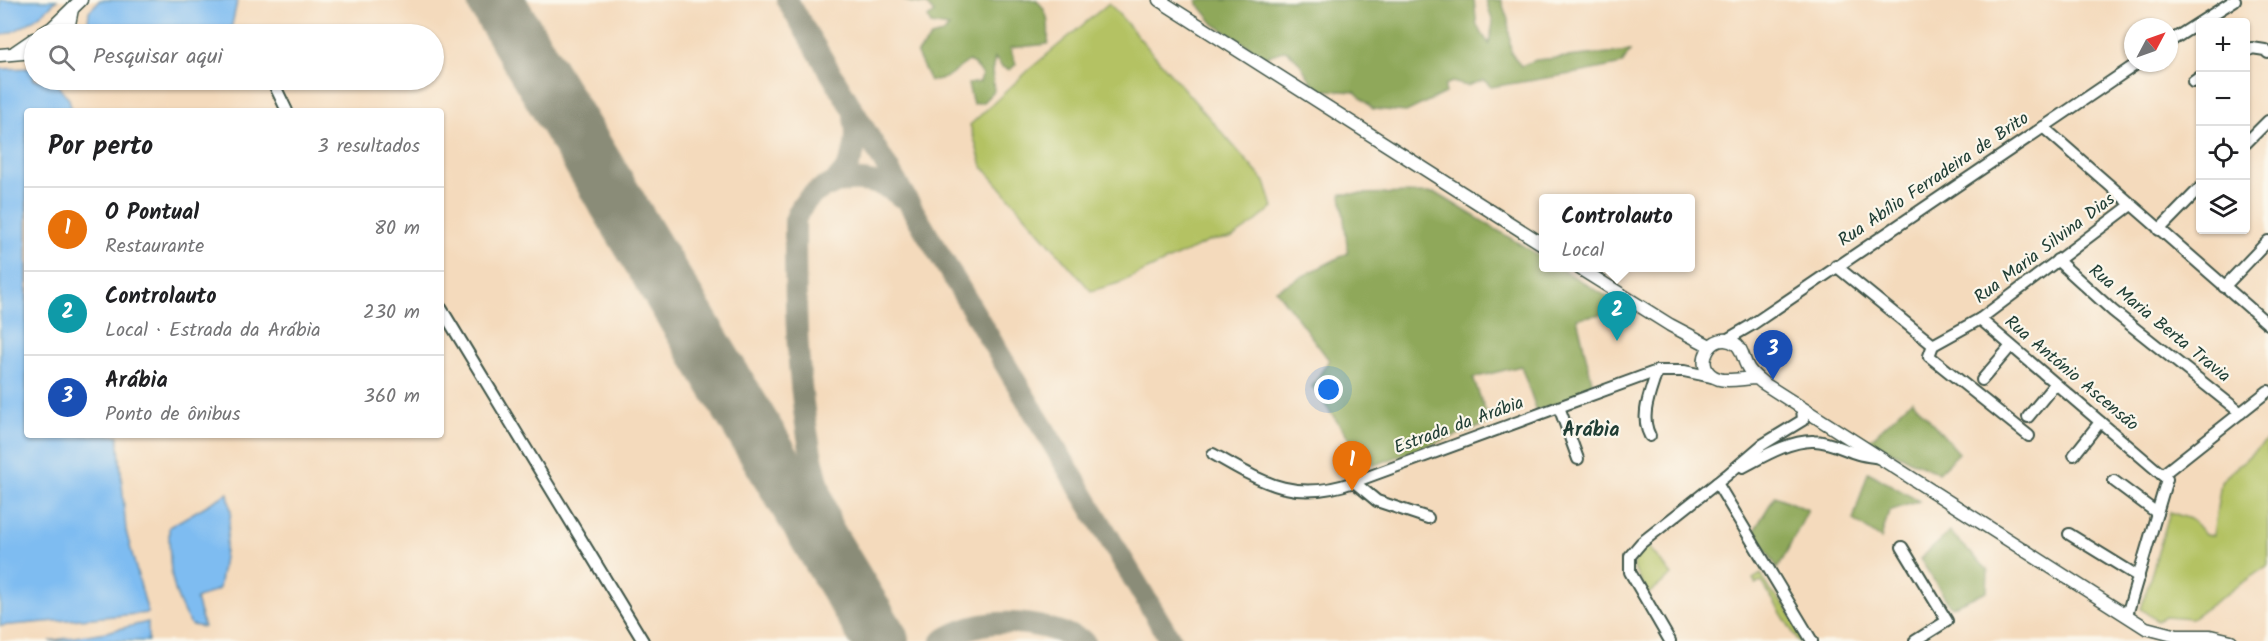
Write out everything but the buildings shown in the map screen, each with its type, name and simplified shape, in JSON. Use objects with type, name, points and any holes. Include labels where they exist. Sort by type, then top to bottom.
[{"type":"street","points":[[1159,0],[1539,242]]},
{"type":"street","points":[[2178,36],[2235,0]]},
{"type":"street","points":[[55,24],[76,5]]},
{"type":"street","points":[[70,24],[76,5]]},
{"type":"street","points":[[15,52],[24,46]]},
{"type":"street","points":[[2250,49],[2265,50],[2268,53]]},
{"type":"street","points":[[0,55],[24,52]]},
{"type":"street","name":"Rua Abílio Ferradeira de Brito","points":[[1726,340],[2125,72]]},
{"type":"street","points":[[277,90],[286,108]]},
{"type":"street","points":[[2250,139],[2268,121]]},
{"type":"street","points":[[2043,127],[2268,324]]},
{"type":"street","points":[[2158,230],[2196,192]]},
{"type":"street","name":"Rua Maria Silvina Dias","points":[[1980,319],[2131,205]]},
{"type":"street","points":[[2224,287],[2268,241]]},
{"type":"street","name":"Rua Maria Berta Travia","points":[[2057,260],[2113,311],[2241,412]]},
{"type":"street","points":[[1836,266],[1933,345],[1929,356],[2029,436]]},
{"type":"street","points":[[1587,272],[1670,325],[1706,354]]},
{"type":"street","points":[[444,313],[643,641]]},
{"type":"street","name":"Rua António Ascensão","points":[[1933,345],[1980,319],[2162,475]]},
{"type":"street","points":[[1733,378],[1743,367],[1742,353],[1750,326]]},
{"type":"street","points":[[1684,371],[1726,340],[1735,344],[1742,353],[1747,368],[1756,378],[2152,630],[2177,636],[2217,636],[2231,641]]},
{"type":"street","points":[[1982,380],[2011,346]]},
{"type":"street","points":[[1706,354],[1705,367],[1713,377]]},
{"type":"street","points":[[1650,436],[1645,426],[1645,416],[1657,371]]},
{"type":"street","name":"Estrada da Arábia","points":[[1213,454],[1257,479],[1277,487],[1311,492],[1354,482],[1657,371],[1684,371]]},
{"type":"street","points":[[1684,371],[1723,380],[1756,378]]},
{"type":"street","points":[[2028,417],[2055,384]]},
{"type":"street","points":[[2127,615],[2167,479],[2162,475],[2268,391]]},
{"type":"street","points":[[1559,407],[1578,459]]},
{"type":"street","points":[[1670,641],[1630,572],[1630,556],[1641,543],[1718,483],[1762,445],[1803,420],[1802,408]]},
{"type":"street","points":[[2074,455],[2100,422]]},
{"type":"street","points":[[1727,475],[1768,454],[1807,441],[1821,442],[1856,454],[1879,458]]},
{"type":"street","points":[[2114,481],[2157,513]]},
{"type":"street","points":[[1354,482],[1377,501],[1428,518]]},
{"type":"street","points":[[1718,483],[1812,641]]},
{"type":"street","points":[[2069,534],[2139,577]]},
{"type":"street","points":[[1902,547],[1947,621],[1916,641]]},
{"type":"street","points":[[2192,637],[2207,641]]},
{"type":"green space","points":[[903,0],[1036,0],[1046,14],[1048,44],[1010,48],[1016,64],[1010,70],[1002,67],[995,58],[992,71],[994,91],[983,102],[973,104],[968,84],[980,82],[982,75],[969,61],[945,78],[930,81],[917,54],[931,37],[942,34],[949,27],[931,24],[928,18],[934,13],[926,4]]},
{"type":"green space","points":[[1197,0],[1474,0],[1477,26],[1489,44],[1493,23],[1486,0],[1501,0],[1508,20],[1511,53],[1521,66],[1536,60],[1630,51],[1622,64],[1491,87],[1484,80],[1467,86],[1452,82],[1445,85],[1445,93],[1406,112],[1373,109],[1355,92],[1327,90],[1321,93],[1292,54],[1286,50],[1265,57],[1214,24]]},
{"type":"green space","points":[[1109,3],[1265,182],[1273,207],[1232,238],[1210,241],[1119,283],[1091,291],[982,166],[970,125],[1031,68]]},
{"type":"green space","points":[[1436,193],[1539,256],[1539,272],[1566,272],[1630,310],[1577,318],[1594,390],[1537,411],[1521,366],[1473,378],[1490,423],[1375,465],[1352,442],[1312,387],[1329,360],[1276,290],[1348,253],[1341,194]]},
{"type":"green space","points":[[1912,400],[1959,453],[1938,473],[1869,441]]},
{"type":"green space","points":[[2268,439],[2268,565],[2192,618],[2165,616],[2157,621],[2141,609],[2170,512],[2193,520],[2205,535],[2213,535],[2221,481]]},
{"type":"green space","points":[[1868,472],[1919,501],[1889,511],[1881,539],[1853,520]]},
{"type":"green space","points":[[1775,496],[1808,510],[1778,569],[1754,531]]},
{"type":"green space","points":[[1950,532],[1988,570],[1987,591],[1951,607],[1920,559]]},
{"type":"green space","points":[[1647,545],[1672,575],[1648,594],[1634,568],[1635,557]]},
{"type":"green space","points":[[1761,574],[1771,591],[1786,607],[1802,635],[1801,641],[1798,641],[1762,582],[1756,584],[1753,579]]},
{"type":"water","points":[[0,0],[57,0],[30,22],[0,36]]},
{"type":"water","points":[[100,0],[236,0],[237,2],[232,24],[88,24],[89,11]]},
{"type":"water","points":[[24,68],[24,90],[61,90],[69,99],[71,108],[24,108],[24,438],[118,438],[126,531],[148,613],[0,626],[0,69]]},
{"type":"water","points":[[228,493],[231,512],[219,589],[196,599],[204,627],[191,625],[179,601],[172,578],[169,527]]},
{"type":"water","points":[[148,622],[148,641],[49,641],[106,632]]},
{"type":"taxiway","points":[[787,0],[1171,641]]},
{"type":"taxiway","points":[[830,186],[849,164],[856,137],[854,118]]},
{"type":"taxiway","points":[[856,598],[821,494],[807,429],[798,340],[795,221],[802,206],[813,195],[841,182],[873,183],[888,188],[901,197]]},
{"type":"taxiway","points":[[942,641],[976,626],[994,623],[1030,625],[1084,641]]},
{"type":"runway","points":[[495,0],[881,641]]},
{"type":"place","name":"Controlauto","points":[[1617,341]]},
{"type":"place","name":"Arábia","points":[[1773,380]]},
{"type":"place","name":"O Pontual","points":[[1352,491]]},
{"type":"district","name":"Arábia","points":[[1591,431]]}]
